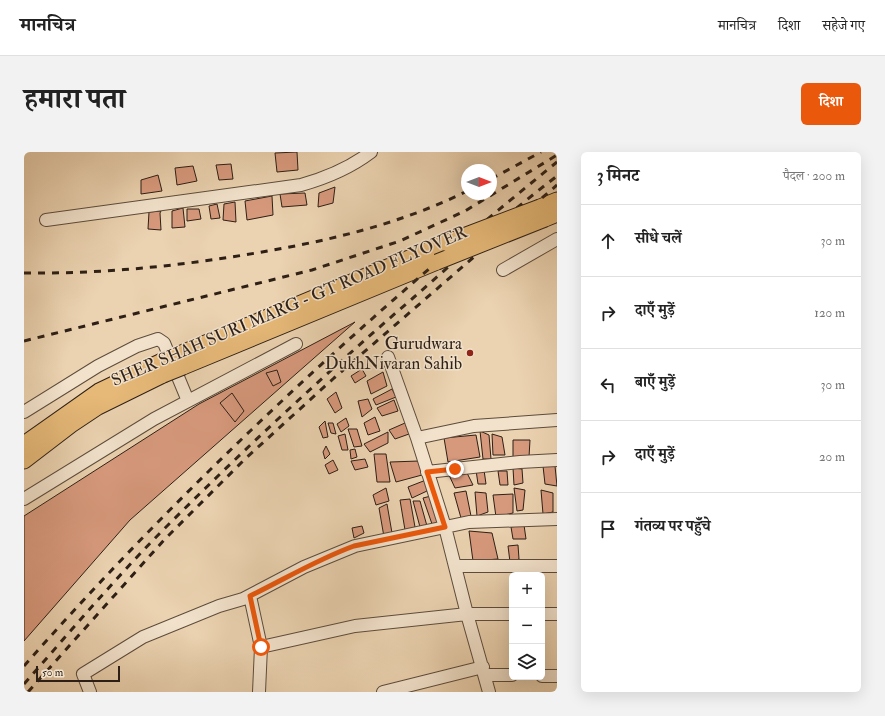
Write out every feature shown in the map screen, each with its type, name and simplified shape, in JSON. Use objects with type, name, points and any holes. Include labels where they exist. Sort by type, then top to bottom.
[{"type":"main road","name":"SHER SHAH SURI MARG - GT ROAD FLYOVER","points":[[24,444],[76,406],[122,379],[446,243],[557,200]]},
{"type":"main road","name":"SHER SHAH SURI MARG - GT ROAD FLYOVER","points":[[24,461],[71,425],[98,407],[164,375],[557,214]]},
{"type":"street","points":[[46,220],[301,186],[328,177],[360,160],[371,152]]},
{"type":"street","points":[[503,270],[557,239]]},
{"type":"street","points":[[24,412],[98,366],[137,346],[158,339],[164,343],[188,401]]},
{"type":"street","points":[[24,499],[154,419],[296,344]]},
{"type":"street","points":[[388,357],[417,438],[445,527],[489,692]]},
{"type":"street","points":[[417,438],[474,426],[557,420]]},
{"type":"street","points":[[427,472],[520,462],[557,460]]},
{"type":"street","points":[[90,692],[83,674],[136,641],[200,613],[250,596],[304,567],[354,546],[469,522],[557,519]]},
{"type":"street","points":[[455,566],[557,566]]},
{"type":"street","points":[[250,596],[261,647],[260,692]]},
{"type":"street","points":[[261,647],[355,626],[467,614],[509,614]]},
{"type":"street","points":[[545,614],[557,614]]},
{"type":"street","points":[[389,691],[427,686],[484,671],[509,675]]},
{"type":"street","points":[[545,676],[557,676]]},
{"type":"building","points":[[297,152],[298,170],[277,172],[275,153]]},
{"type":"building","points":[[231,164],[233,179],[219,180],[216,165]]},
{"type":"building","points":[[193,166],[197,181],[177,185],[175,168]]},
{"type":"building","points":[[158,175],[162,191],[141,194],[141,180]]},
{"type":"building","points":[[335,187],[333,203],[318,207],[319,193]]},
{"type":"building","points":[[305,193],[307,205],[282,207],[280,194]]},
{"type":"building","points":[[272,196],[273,215],[247,220],[245,201]]},
{"type":"building","points":[[235,202],[236,222],[223,220],[224,204]]},
{"type":"building","points":[[217,204],[220,218],[211,219],[209,206]]},
{"type":"building","points":[[183,208],[185,227],[172,228],[172,211]]},
{"type":"building","points":[[187,209],[199,209],[201,219],[187,221]]},
{"type":"building","points":[[161,211],[161,230],[148,229],[149,212]]},
{"type":"building","points":[[355,322],[130,520],[24,641],[24,516],[199,404]]},
{"type":"building","points":[[362,369],[366,376],[355,383],[351,376]]},
{"type":"building","points":[[277,370],[281,382],[273,386],[266,373]]},
{"type":"building","points":[[383,372],[387,386],[371,394],[367,381]]},
{"type":"building","points":[[392,389],[396,397],[376,405],[373,399]]},
{"type":"building","points":[[336,392],[342,408],[335,413],[327,399]]},
{"type":"building","points":[[232,393],[244,411],[235,422],[220,403]]},
{"type":"building","points":[[368,399],[372,409],[362,417],[358,401]]},
{"type":"building","points":[[394,400],[398,411],[382,416],[377,408]]},
{"type":"building","points":[[375,417],[380,431],[368,435],[364,423]]},
{"type":"building","points":[[346,418],[349,426],[341,432],[337,424]]},
{"type":"building","points":[[325,421],[328,437],[323,438],[319,427]]},
{"type":"building","points":[[328,423],[333,423],[336,434],[331,433]]},
{"type":"building","points":[[405,423],[409,434],[395,439],[389,430]]},
{"type":"building","points":[[348,429],[357,429],[362,446],[354,447]]},
{"type":"building","points":[[480,431],[489,435],[491,459],[483,459]]},
{"type":"building","points":[[388,432],[388,443],[370,452],[364,444]]},
{"type":"building","points":[[345,434],[348,450],[342,450],[338,436]]},
{"type":"building","points":[[492,434],[502,437],[505,455],[493,455]]},
{"type":"building","points":[[476,435],[480,457],[448,462],[444,438]]},
{"type":"building","points":[[513,440],[530,440],[529,457],[513,458]]},
{"type":"building","points":[[326,446],[330,454],[325,459],[323,452]]},
{"type":"building","points":[[355,449],[357,457],[351,459],[350,450]]},
{"type":"building","points":[[374,454],[386,454],[390,482],[377,482]]},
{"type":"building","points":[[365,459],[368,467],[355,470],[351,461]]},
{"type":"building","points":[[333,460],[338,470],[329,474],[325,465]]},
{"type":"building","points":[[419,461],[422,475],[396,482],[390,462]]},
{"type":"building","points":[[543,466],[555,466],[557,486],[545,484]]},
{"type":"building","points":[[513,468],[522,469],[523,483],[514,485]]},
{"type":"building","points":[[476,470],[484,470],[486,484],[478,484]]},
{"type":"building","points":[[498,471],[507,471],[508,485],[500,485]]},
{"type":"building","points":[[467,473],[473,485],[455,488],[449,475]]},
{"type":"building","points":[[426,480],[427,491],[412,498],[408,487]]},
{"type":"building","points":[[386,488],[389,501],[376,505],[373,495]]},
{"type":"building","points":[[514,488],[525,490],[523,510],[517,511]]},
{"type":"building","points":[[541,490],[553,493],[553,512],[543,514]]},
{"type":"building","points":[[466,491],[471,516],[461,518],[454,493]]},
{"type":"building","points":[[475,492],[486,493],[488,512],[477,516]]},
{"type":"building","points":[[513,494],[513,513],[496,517],[493,495]]},
{"type":"building","points":[[431,496],[442,524],[432,524],[423,498]]},
{"type":"building","points":[[410,499],[415,527],[405,530],[400,500]]},
{"type":"building","points":[[413,501],[420,501],[427,526],[420,527]]},
{"type":"building","points":[[387,504],[392,533],[384,537],[379,508]]},
{"type":"building","points":[[524,525],[526,539],[513,539],[511,527]]},
{"type":"building","points":[[362,526],[364,533],[354,538],[352,528]]},
{"type":"building","points":[[469,531],[492,533],[498,559],[473,561]]},
{"type":"building","points":[[518,545],[519,559],[510,562],[508,546]]},
{"type":"railway","points":[[497,176],[541,152]]},
{"type":"railway","points":[[24,341],[312,270],[400,241],[465,211],[557,155]]},
{"type":"railway","points":[[24,666],[149,531],[280,403],[416,280],[557,162]]},
{"type":"railway","points":[[24,684],[91,607],[160,533],[253,442],[381,326],[502,220],[557,176]]},
{"type":"railway","points":[[28,692],[164,540],[245,459],[334,378],[557,185]]},
{"type":"railway","points":[[24,273],[111,271],[198,262],[283,248],[364,230],[416,213],[461,194]]},
{"type":"place","name":"Gurudwara DukhNivaran Sahib","points":[[470,353]]},
{"type":"route","points":[[261,647],[250,596],[304,567],[354,546],[445,527],[427,472],[455,469]]}]
